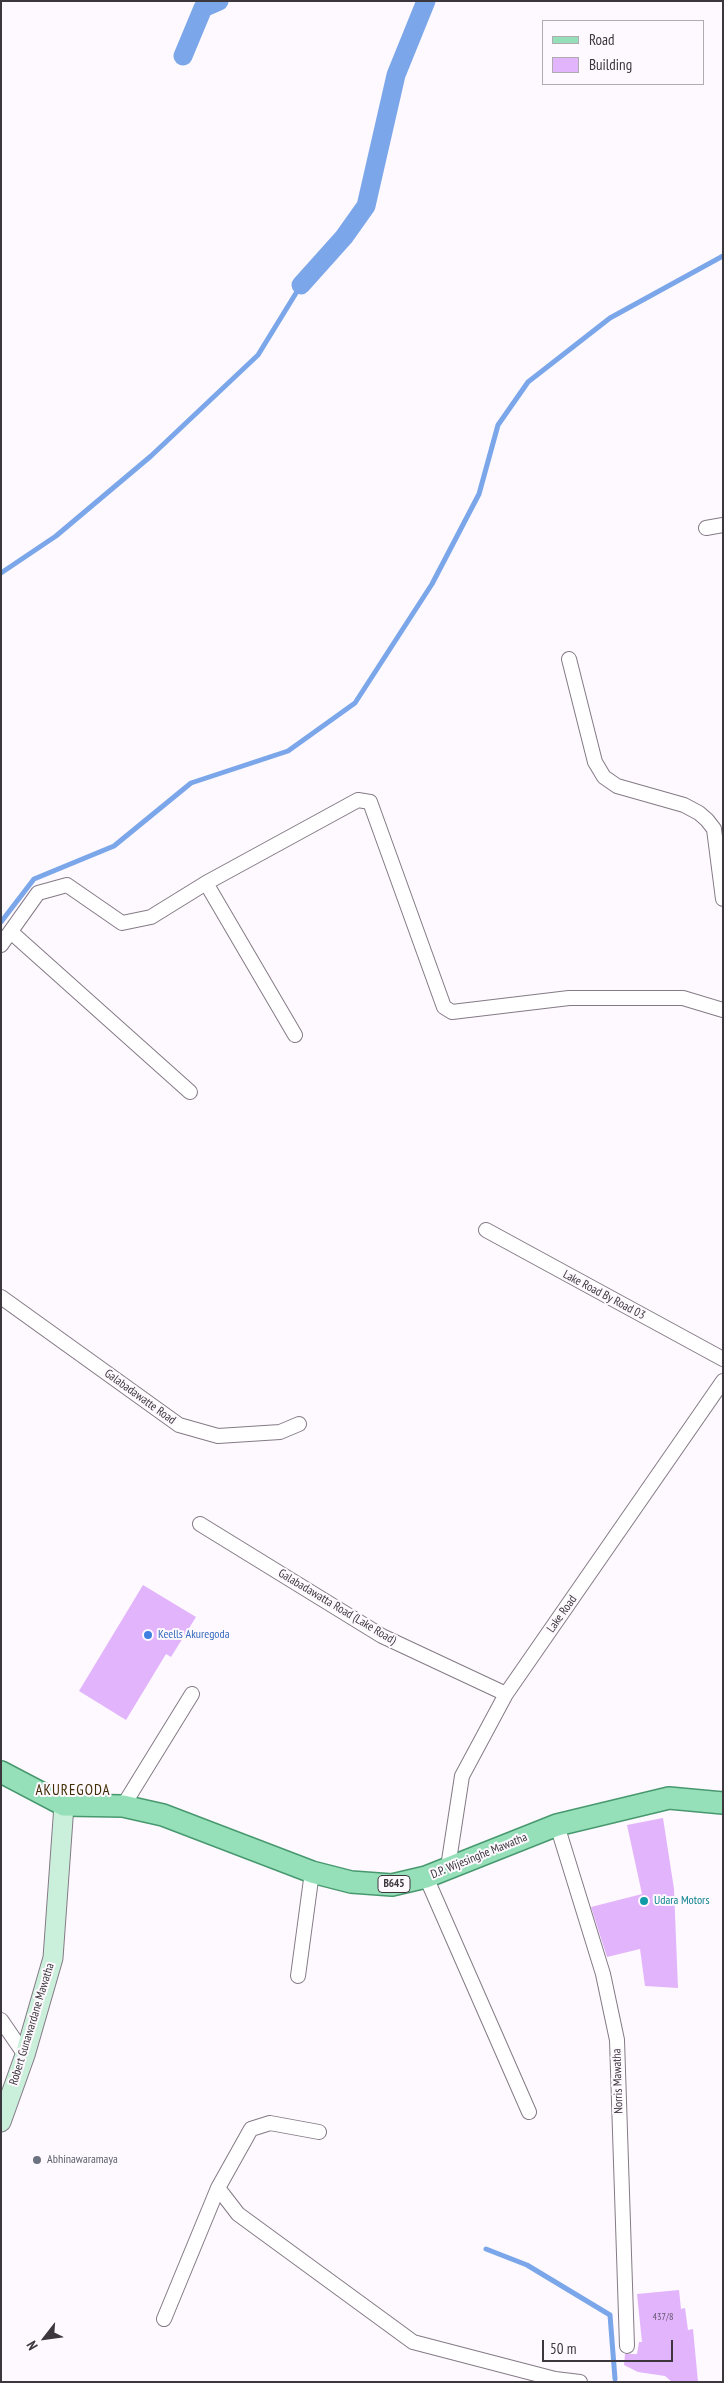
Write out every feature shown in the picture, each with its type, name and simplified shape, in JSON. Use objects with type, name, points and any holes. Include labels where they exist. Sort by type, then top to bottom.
[{"type":"main road","name":"B645","points":[[1,1772],[64,1805]]},
{"type":"main road","name":"D.P. Wijesinghe Mawatha","points":[[64,1805],[123,1806],[162,1815],[312,1872],[351,1882],[392,1885],[426,1877],[557,1825],[669,1798],[723,1802]]},
{"type":"street","points":[[706,528],[723,525]]},
{"type":"street","points":[[569,659],[595,762],[604,777],[618,786],[684,805],[708,820],[714,829],[723,899]]},
{"type":"street","points":[[1,945],[38,893],[67,885],[122,923],[151,917],[206,882],[358,800],[370,802],[444,1007],[452,1012],[569,998],[683,998],[723,1010]]},
{"type":"street","points":[[206,882],[295,1036]]},
{"type":"street","points":[[11,932],[190,1092]]},
{"type":"street","name":"Lake Road By Road 03","points":[[486,1230],[723,1359]]},
{"type":"street","name":"Galabadawatte Road","points":[[1,1297],[179,1425],[218,1436],[280,1432],[299,1424]]},
{"type":"street","name":"Lake Road","points":[[448,1867],[462,1776],[506,1694],[723,1381]]},
{"type":"street","points":[[710,1399],[723,1406]]},
{"type":"street","name":"Galabadawatta Road (Lake Road)","points":[[200,1524],[382,1636],[506,1694]]},
{"type":"street","points":[[123,1806],[192,1694]]},
{"type":"street","name":"Robert Gunawardane Mawatha","points":[[1,2122],[25,2055],[52,1958],[64,1805]]},
{"type":"street","name":"Norris Mawatha","points":[[557,1825],[604,1974],[617,2040],[627,2346]]},
{"type":"street","points":[[298,1976],[312,1872]]},
{"type":"street","points":[[426,1877],[529,2112]]},
{"type":"street","points":[[1,2020],[25,2055]]},
{"type":"street","points":[[164,2319],[218,2188],[251,2128],[270,2123],[319,2132]]},
{"type":"street","points":[[218,2188],[238,2214],[413,2342],[555,2379],[580,2382]]},
{"type":"building","name":"Keells Akuregoda","points":[[143,1585],[196,1617],[171,1657],[166,1654],[126,1720],[79,1691]]},
{"type":"building","name":"Udara Motors","points":[[663,1818],[674,1889],[678,1988],[645,1986],[640,1949],[607,1957],[591,1907],[642,1894],[627,1825]]},
{"type":"building","points":[[679,2290],[681,2309],[685,2308],[688,2330],[693,2329],[698,2382],[672,2382],[665,2376],[638,2372],[624,2365],[625,2354],[637,2354],[639,2342],[642,2342],[637,2294]]},
{"type":"waterway","points":[[183,56],[203,8],[219,1]]},
{"type":"waterway","points":[[301,285],[344,237],[366,206],[396,75],[426,1]]},
{"type":"waterway","points":[[1,922],[34,879],[114,846],[191,783],[288,751],[355,703],[432,584],[479,494],[498,425],[528,382],[610,318],[723,256]]},
{"type":"waterway","points":[[1,573],[56,536],[151,456],[258,355],[301,285]]},
{"type":"waterway","points":[[486,2249],[527,2265],[610,2315],[615,2379]]},
{"type":"place","name":"Keells Akuregoda","points":[[148,1635]]},
{"type":"place","name":"Udara Motors","points":[[644,1901]]},
{"type":"place","name":"Abhinawaramaya","points":[[37,2160]]},
{"type":"district","name":"AKUREGODA","points":[[73,1791]]}]
